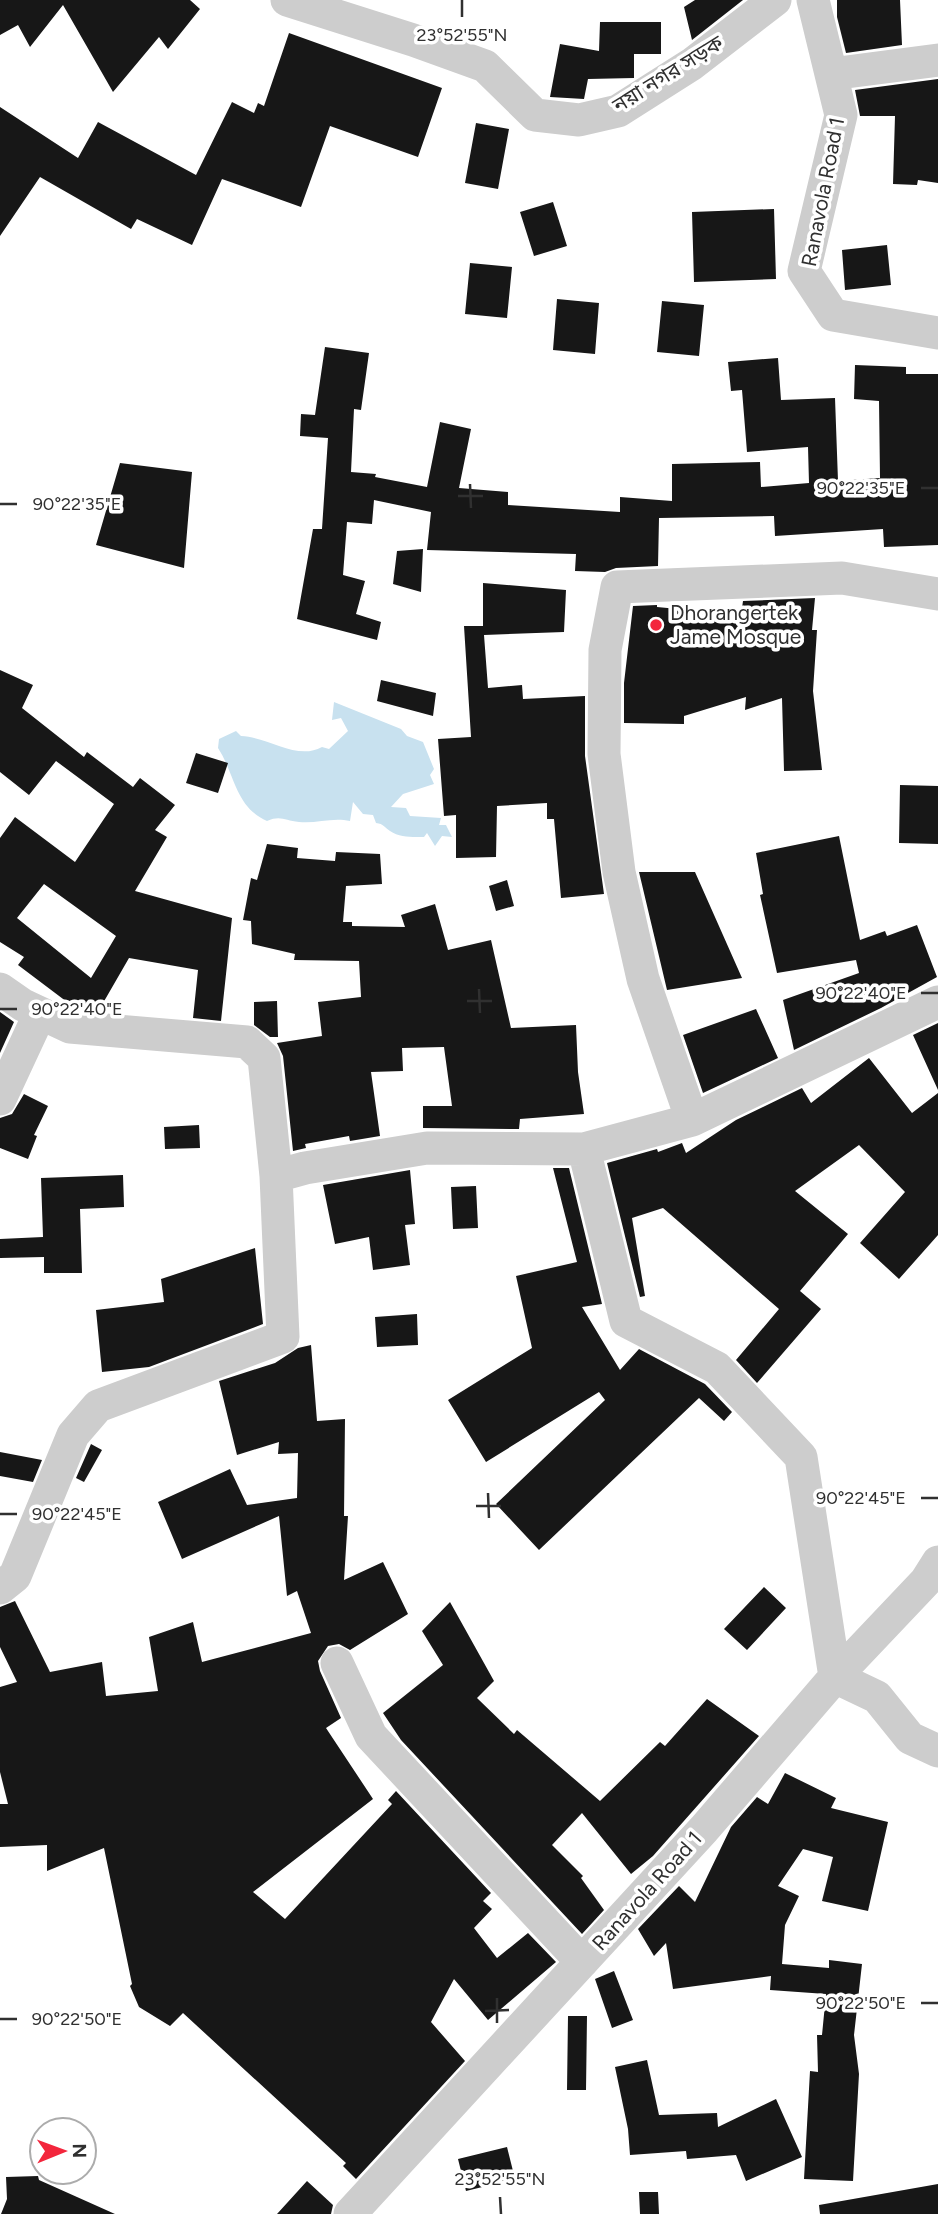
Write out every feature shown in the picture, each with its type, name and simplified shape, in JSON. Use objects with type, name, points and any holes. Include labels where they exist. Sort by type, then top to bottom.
[{"type":"street","name":"নয়া নগর সড়ক","points":[[287,0],[485,66],[535,115],[579,120],[618,111],[692,64],[775,0]]},
{"type":"street","name":"Ranavola Road 1","points":[[813,0],[841,115],[804,271],[833,315],[938,333]]},
{"type":"street","points":[[831,74],[938,60]]},
{"type":"street","points":[[692,1120],[643,979],[619,872],[604,754],[604,650],[617,587],[842,578],[938,594]]},
{"type":"street","points":[[0,989],[40,1013],[71,1027],[247,1042],[264,1058],[276,1177],[283,1337],[99,1406],[73,1434],[15,1576],[0,1588]]},
{"type":"street","points":[[276,1177],[305,1168],[427,1148],[584,1149],[692,1120],[938,1002]]},
{"type":"street","points":[[0,1099],[40,1013]]},
{"type":"street","points":[[584,1149],[626,1321],[717,1368],[801,1457],[835,1676],[877,1697],[910,1738],[938,1751]]},
{"type":"street","name":"Ranavola Road 1","points":[[350,2214],[704,1829],[835,1676],[926,1581],[938,1562]]},
{"type":"street","points":[[337,1663],[371,1736],[582,1962]]},
{"type":"water","points":[[334,702],[401,729],[407,736],[423,742],[434,769],[430,775],[434,784],[403,794],[391,807],[406,808],[410,816],[441,818],[439,825],[446,825],[452,837],[442,836],[435,846],[427,833],[424,837],[398,835],[376,823],[373,815],[363,814],[353,802],[350,821],[305,822],[280,818],[267,821],[248,807],[218,748],[219,739],[236,731],[241,736],[293,750],[312,751],[322,747],[329,749],[348,731],[341,718],[332,720]]},
{"type":"building","points":[[0,0],[190,0],[200,9],[168,49],[159,37],[113,92],[63,5],[30,47],[18,25],[0,35]]},
{"type":"building","points":[[695,0],[743,0],[692,40],[684,7]]},
{"type":"building","points":[[837,0],[900,0],[902,45],[846,53],[837,17]]},
{"type":"building","points":[[600,22],[661,22],[661,54],[634,54],[634,78],[588,79],[584,99],[550,97],[560,44],[599,51]]},
{"type":"building","points":[[289,33],[442,88],[418,157],[330,126],[301,207],[222,179],[192,245],[137,219],[131,229],[40,177],[0,236],[0,107],[78,158],[98,122],[196,175],[232,102],[254,113],[258,103],[264,106]]},
{"type":"building","points":[[938,79],[938,183],[918,180],[917,185],[893,184],[895,116],[860,116],[855,90]]},
{"type":"building","points":[[476,123],[509,129],[498,189],[465,183]]},
{"type":"building","points":[[553,202],[567,246],[534,256],[520,212]]},
{"type":"building","points":[[774,209],[776,279],[694,282],[692,212]]},
{"type":"building","points":[[887,245],[891,285],[845,290],[842,250]]},
{"type":"building","points":[[470,263],[512,267],[507,318],[465,314]]},
{"type":"building","points":[[557,299],[599,303],[595,354],[553,350]]},
{"type":"building","points":[[662,301],[704,305],[699,356],[657,352]]},
{"type":"building","points":[[325,347],[369,353],[361,410],[354,409],[351,472],[376,474],[375,477],[427,487],[440,422],[471,429],[459,488],[508,492],[508,505],[620,512],[620,497],[672,501],[672,464],[760,462],[761,487],[809,483],[808,447],[747,452],[742,390],[731,391],[728,362],[778,358],[781,400],[835,398],[838,481],[880,478],[879,401],[854,399],[855,365],[906,367],[906,374],[938,374],[938,545],[884,547],[883,529],[775,536],[774,516],[659,518],[658,566],[616,568],[605,572],[575,571],[576,554],[427,550],[431,512],[374,500],[372,524],[347,522],[343,575],[365,581],[356,614],[381,622],[377,640],[297,619],[313,529],[322,529],[328,438],[300,436],[301,414],[315,415]]},
{"type":"building","points":[[120,463],[192,472],[184,568],[96,545]]},
{"type":"building","points":[[423,549],[421,592],[393,584],[397,551]]},
{"type":"building","points":[[483,583],[566,590],[564,632],[484,635],[488,688],[522,685],[523,699],[585,696],[585,756],[604,894],[561,898],[554,819],[547,819],[547,803],[497,806],[496,857],[456,858],[456,815],[444,816],[438,739],[471,737],[464,626],[483,626]]},
{"type":"building","points":[[815,598],[812,630],[817,630],[813,691],[822,770],[784,771],[782,698],[745,710],[746,697],[684,716],[684,724],[624,723],[624,683],[633,606],[657,605],[741,615],[743,601]]},
{"type":"building","points":[[0,670],[33,685],[22,708],[84,757],[87,752],[133,787],[140,778],[175,805],[155,830],[167,837],[135,891],[232,918],[221,1021],[193,1018],[198,970],[129,958],[99,1010],[75,1008],[18,965],[24,957],[0,942],[0,838],[15,817],[75,862],[114,804],[56,761],[29,795],[0,772]],"holes":[[[44,884],[116,936],[91,978],[17,918]]]},
{"type":"building","points":[[381,680],[436,693],[433,716],[377,701]]},
{"type":"building","points":[[196,753],[228,763],[218,793],[186,783]]},
{"type":"building","points":[[900,785],[938,786],[938,844],[899,843]]},
{"type":"building","points":[[839,836],[860,940],[885,931],[887,936],[917,925],[937,977],[881,1008],[794,1050],[783,1000],[859,973],[856,960],[777,973],[760,895],[763,894],[756,853]]},
{"type":"building","points":[[267,844],[298,848],[297,858],[335,861],[336,852],[380,854],[382,884],[346,886],[343,922],[352,922],[352,926],[405,927],[401,915],[435,904],[448,950],[491,940],[511,1028],[576,1025],[578,1072],[584,1114],[520,1119],[519,1129],[423,1128],[423,1106],[452,1106],[444,1047],[402,1048],[403,1071],[371,1072],[380,1136],[350,1141],[349,1136],[305,1144],[306,1148],[293,1151],[283,1056],[277,1043],[322,1036],[318,1002],[361,997],[359,961],[294,960],[295,954],[252,944],[251,921],[243,920],[251,878],[257,880]]},
{"type":"building","points":[[639,872],[695,872],[742,978],[667,990]]},
{"type":"building","points":[[507,880],[514,906],[496,911],[489,886]]},
{"type":"building","points":[[277,1001],[278,1037],[270,1037],[254,1025],[254,1002]]},
{"type":"building","points":[[756,1009],[778,1058],[703,1093],[683,1035]]},
{"type":"building","points":[[0,1012],[14,1022],[0,1053]]},
{"type":"building","points":[[938,1023],[938,1090],[913,1035]]},
{"type":"building","points":[[869,1058],[912,1113],[938,1093],[938,1235],[899,1279],[860,1243],[905,1192],[859,1145],[795,1191],[848,1234],[800,1291],[821,1309],[757,1383],[736,1360],[779,1309],[663,1208],[632,1218],[645,1296],[640,1297],[607,1163],[657,1149],[658,1152],[682,1143],[686,1153],[736,1120],[802,1088],[811,1103]]},
{"type":"building","points":[[24,1094],[48,1106],[34,1135],[37,1136],[28,1159],[0,1148],[0,1118],[12,1114]]},
{"type":"building","points":[[199,1125],[200,1148],[165,1149],[164,1127]]},
{"type":"building","points":[[553,1168],[569,1168],[602,1304],[582,1307],[620,1370],[639,1349],[705,1384],[732,1412],[724,1421],[699,1398],[539,1550],[496,1504],[605,1400],[599,1392],[486,1462],[448,1400],[532,1348],[516,1276],[577,1262]]},
{"type":"building","points":[[410,1170],[415,1224],[405,1225],[410,1265],[373,1270],[369,1237],[335,1244],[323,1185]]},
{"type":"building","points":[[123,1175],[124,1207],[80,1209],[82,1273],[44,1273],[44,1257],[0,1258],[0,1239],[43,1237],[41,1178]]},
{"type":"building","points":[[476,1186],[478,1228],[453,1229],[451,1187]]},
{"type":"building","points":[[255,1248],[263,1324],[149,1367],[102,1372],[96,1310],[164,1302],[161,1279]]},
{"type":"building","points":[[417,1314],[418,1345],[377,1347],[375,1317]]},
{"type":"building","points":[[311,1345],[317,1421],[345,1419],[344,1516],[348,1516],[344,1580],[383,1562],[408,1614],[350,1650],[339,1644],[328,1646],[318,1661],[341,1718],[326,1728],[373,1799],[253,1892],[285,1919],[392,1804],[388,1800],[396,1791],[491,1893],[483,1901],[492,1909],[474,1928],[497,1958],[528,1933],[556,1962],[488,2020],[454,1979],[431,2022],[465,2061],[356,2179],[343,2166],[346,2163],[183,2013],[170,2026],[139,2007],[130,1986],[132,1984],[104,1848],[47,1871],[47,1845],[0,1847],[0,1804],[8,1804],[0,1772],[0,1687],[17,1682],[0,1647],[0,1607],[15,1601],[50,1672],[102,1662],[106,1696],[158,1691],[149,1637],[193,1622],[202,1662],[311,1633],[297,1591],[287,1596],[279,1516],[182,1559],[158,1502],[230,1469],[247,1505],[297,1498],[298,1453],[278,1454],[279,1442],[237,1455],[219,1381],[275,1363],[298,1348]]},
{"type":"building","points":[[91,1444],[102,1450],[84,1482],[76,1478]]},
{"type":"building","points":[[0,1452],[42,1460],[33,1482],[0,1476]]},
{"type":"building","points":[[764,1587],[786,1608],[747,1650],[724,1629]]},
{"type":"building","points":[[450,1602],[494,1681],[477,1698],[514,1734],[517,1730],[600,1801],[660,1742],[665,1746],[707,1699],[759,1736],[653,1856],[631,1874],[582,1813],[552,1845],[583,1876],[581,1878],[604,1910],[582,1934],[401,1740],[383,1713],[443,1665],[422,1631]]},
{"type":"building","points":[[785,1773],[836,1798],[831,1808],[888,1822],[868,1911],[822,1901],[833,1857],[803,1849],[778,1886],[799,1896],[785,1925],[782,1964],[829,1968],[829,1960],[862,1964],[854,2035],[859,2074],[853,2181],[804,2179],[810,2071],[818,2072],[817,2035],[822,2035],[826,1994],[770,1990],[771,1976],[673,1989],[666,1943],[654,1956],[638,1929],[679,1886],[695,1902],[731,1827],[757,1797],[768,1804]]},
{"type":"building","points":[[614,1971],[633,2020],[612,2028],[595,1979]]},
{"type":"building","points":[[568,2016],[587,2016],[586,2090],[567,2090]]},
{"type":"building","points":[[647,2060],[659,2115],[717,2113],[718,2127],[776,2099],[802,2157],[746,2181],[736,2155],[687,2159],[686,2151],[630,2155],[628,2129],[615,2067]]},
{"type":"building","points":[[507,2147],[515,2179],[466,2191],[458,2159]]},
{"type":"building","points":[[28,2176],[28,2186],[52,2186],[115,2214],[1,2214],[7,2199],[6,2177]]},
{"type":"building","points":[[307,2181],[333,2205],[331,2214],[277,2214]]},
{"type":"building","points":[[938,2184],[938,2214],[820,2214],[819,2205]]},
{"type":"building","points":[[639,2192],[658,2192],[659,2214],[640,2214]]},
{"type":"place","name":"Dhorangertek Jame Mosque","points":[[656,625]]}]
